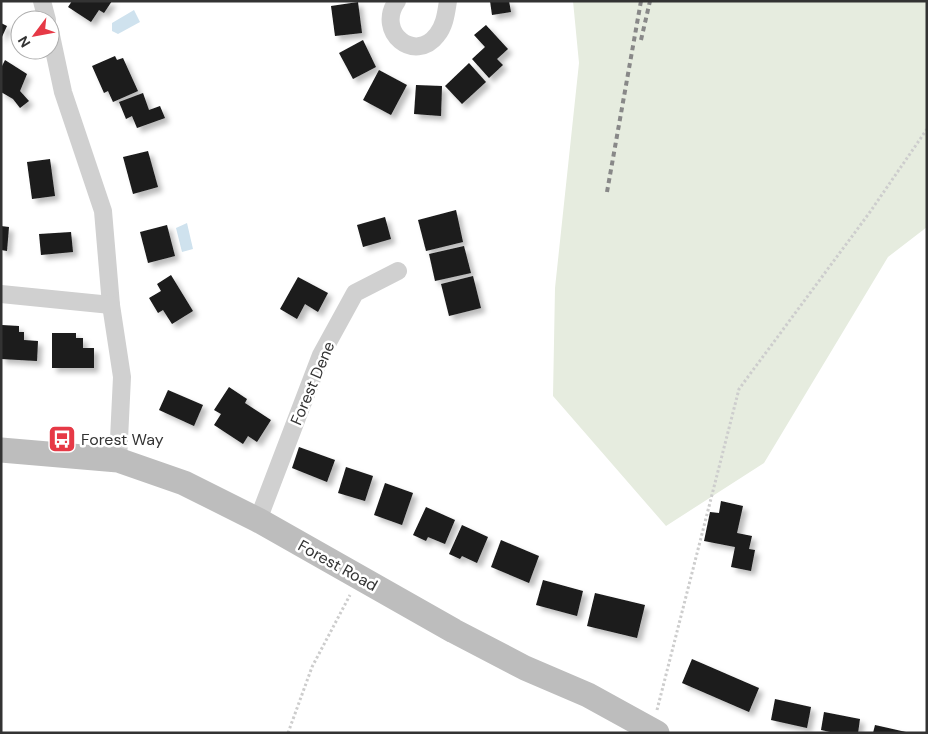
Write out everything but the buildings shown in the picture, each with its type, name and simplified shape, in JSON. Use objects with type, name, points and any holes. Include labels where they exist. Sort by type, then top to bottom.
[{"type":"street","points":[[397,1],[391,12],[392,32],[406,45],[416,47],[428,43],[437,36],[444,24],[448,1]]},
{"type":"street","points":[[56,60],[63,92],[103,211],[110,306],[122,377],[118,460]]},
{"type":"street","name":"Forest Dene","points":[[258,520],[321,355],[355,293],[398,271]]},
{"type":"street","points":[[1,294],[110,306]]},
{"type":"street","name":"Forest Road","points":[[1,450],[118,460],[184,483],[258,520],[463,636],[525,668],[588,695],[653,731]]},
{"type":"path","points":[[653,731],[739,389],[870,212],[927,130]]},
{"type":"path","points":[[288,733],[312,667],[360,577]]},
{"type":"shaded area","points":[[573,1],[927,1],[927,227],[888,257],[764,463],[666,526],[553,396],[555,288],[579,63]]},
{"type":"water","points":[[134,10],[140,22],[118,34],[112,31],[112,23]]},
{"type":"water","points":[[187,223],[193,249],[182,252],[176,228]]},
{"type":"railway","points":[[607,192],[641,1]]},
{"type":"railway","points":[[641,40],[650,1]]},
{"type":"place","name":"Forest Way","points":[[62,439]]}]
